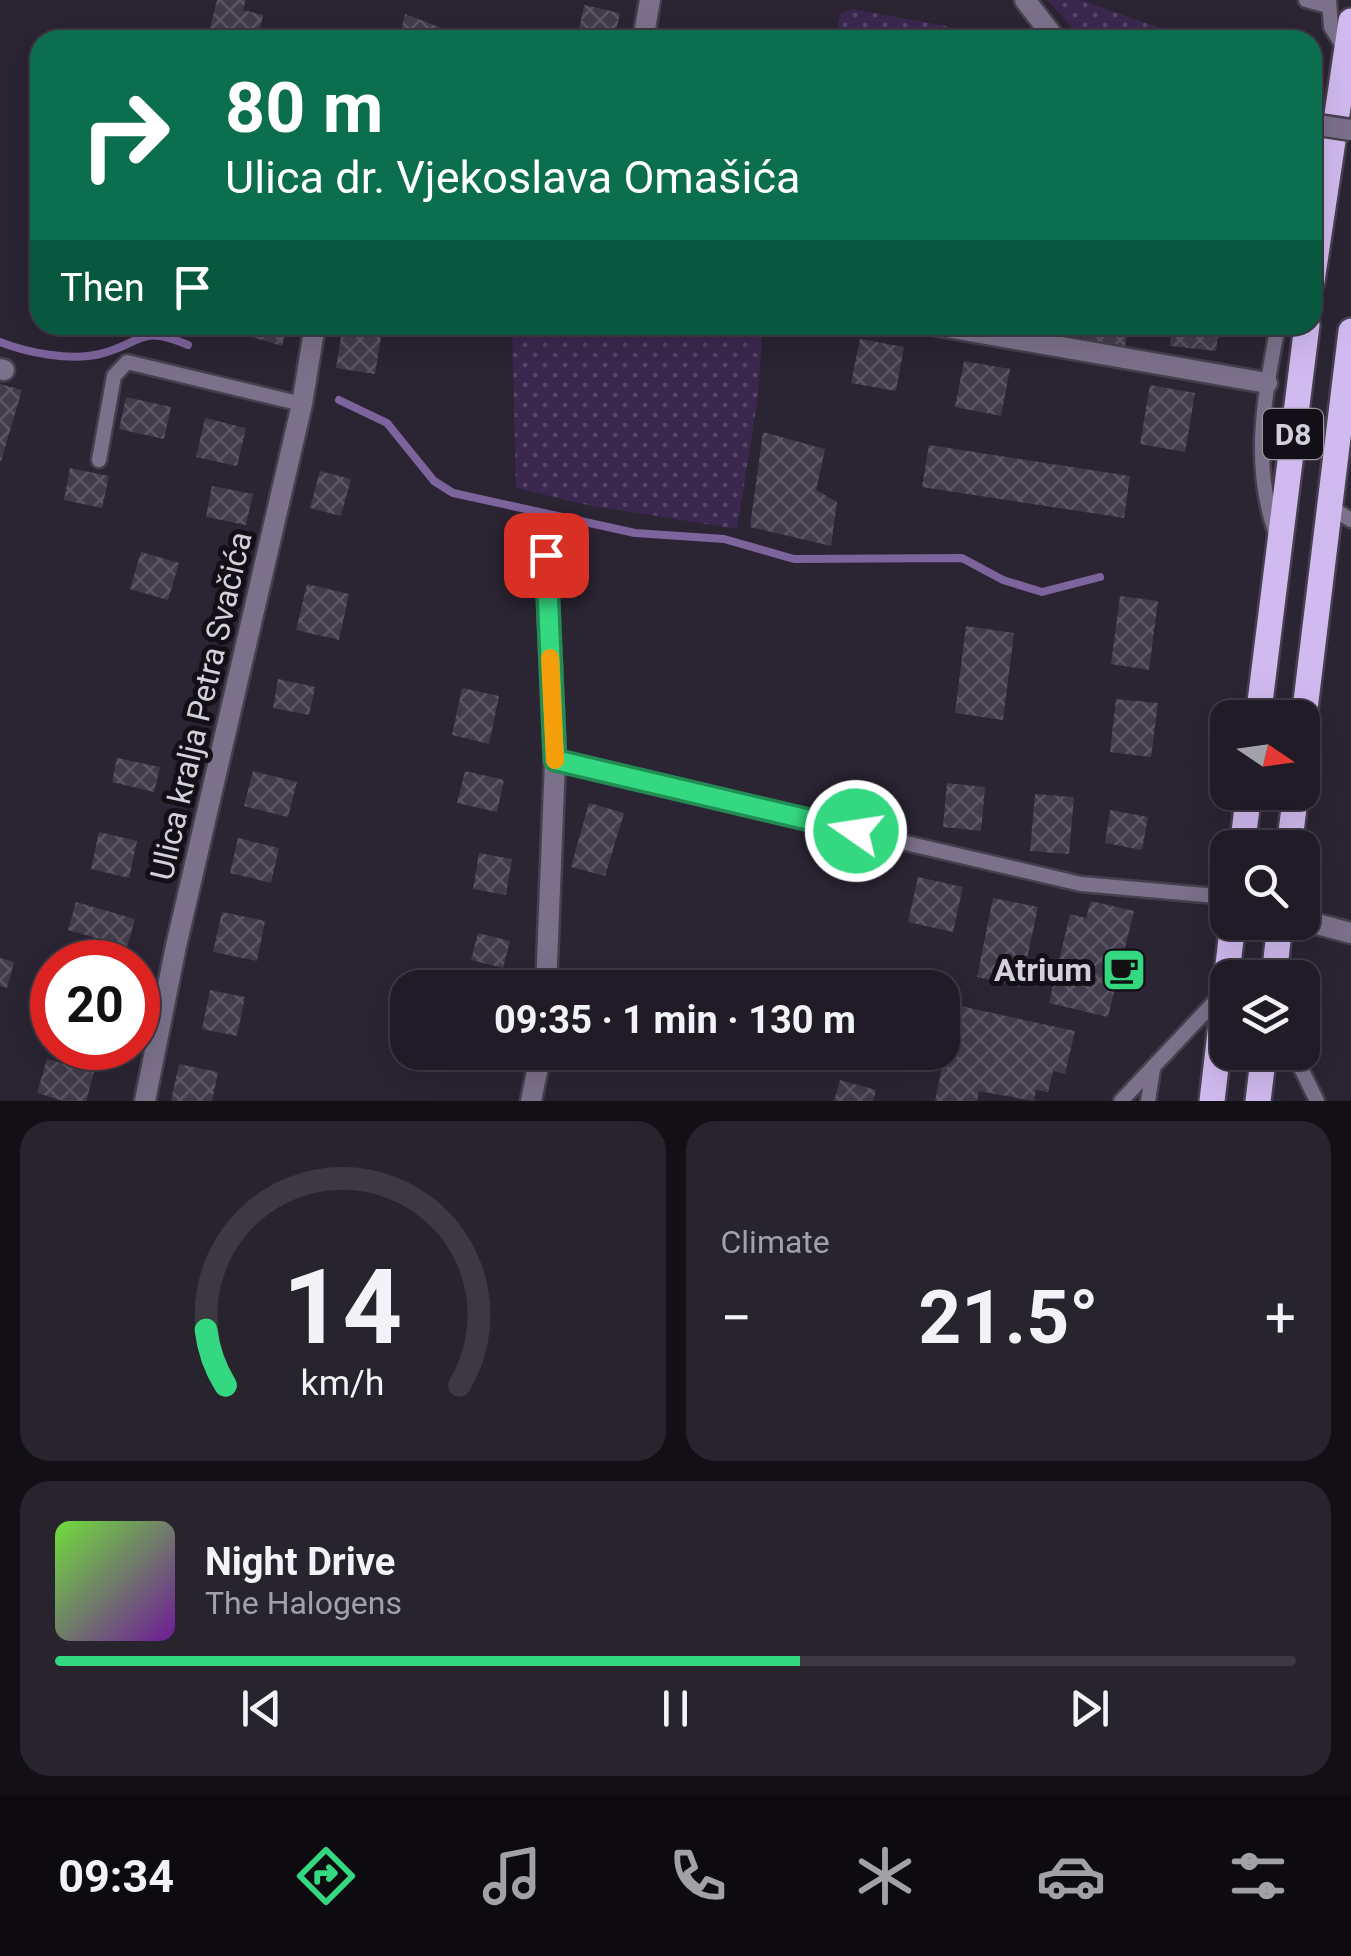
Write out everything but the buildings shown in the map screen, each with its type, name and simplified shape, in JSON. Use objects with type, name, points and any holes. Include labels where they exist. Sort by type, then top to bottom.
[{"type":"main road","points":[[1322,206],[1351,21]]},
{"type":"main road","name":"D8","points":[[1308,700],[1340,513],[1351,331]]},
{"type":"main road","name":"D8","points":[[1260,700],[1306,335]]},
{"type":"main road","points":[[1212,1101],[1216,1070]]},
{"type":"main road","points":[[1258,1101],[1262,1070]]},
{"type":"street","points":[[645,30],[650,0]]},
{"type":"street","points":[[1025,0],[1048,30]]},
{"type":"street","points":[[1322,126],[1351,130]]},
{"type":"street","name":"Ulica kralja Petra Svačića","points":[[145,1101],[176,946],[302,404],[314,335]]},
{"type":"street","points":[[993,335],[1267,383]]},
{"type":"street","points":[[546,555],[555,760],[547,970]]},
{"type":"street","points":[[1320,925],[1351,933]]},
{"type":"street","points":[[531,1101],[537,1070]]},
{"type":"lane","points":[[1306,0],[1329,3],[1331,27],[1345,50]]},
{"type":"lane","points":[[1322,183],[1326,176]]},
{"type":"lane","points":[[1276,335],[1267,383],[1262,493],[1279,542]]},
{"type":"lane","points":[[99,460],[114,376],[127,362],[302,404]]},
{"type":"lane","points":[[555,760],[1081,884],[1210,896]]},
{"type":"lane","points":[[1121,1101],[1210,1007]]},
{"type":"lane","points":[[1148,1101],[1154,1068]]},
{"type":"lane","points":[[1301,1070],[1317,1101]]},
{"type":"shaded area","points":[[1047,0],[1081,0],[1166,30],[1074,30]]},
{"type":"shaded area","points":[[852,9],[955,30],[837,30],[840,14]]},
{"type":"shaded area","points":[[512,335],[762,335],[757,404],[737,529],[588,505],[516,488]]},
{"type":"waterway","points":[[0,342],[23,350],[76,357],[100,354],[150,336],[188,345]]},
{"type":"waterway","points":[[339,400],[387,423],[434,481],[453,493],[635,533],[724,539],[794,559],[962,558],[1003,580],[1042,592],[1100,577]]},
{"type":"slow traffic","points":[[550,658],[555,760]]},
{"type":"place","name":"Atrium","points":[[1124,970]]},
{"type":"route","points":[[546,555],[555,760],[856,831]]}]
